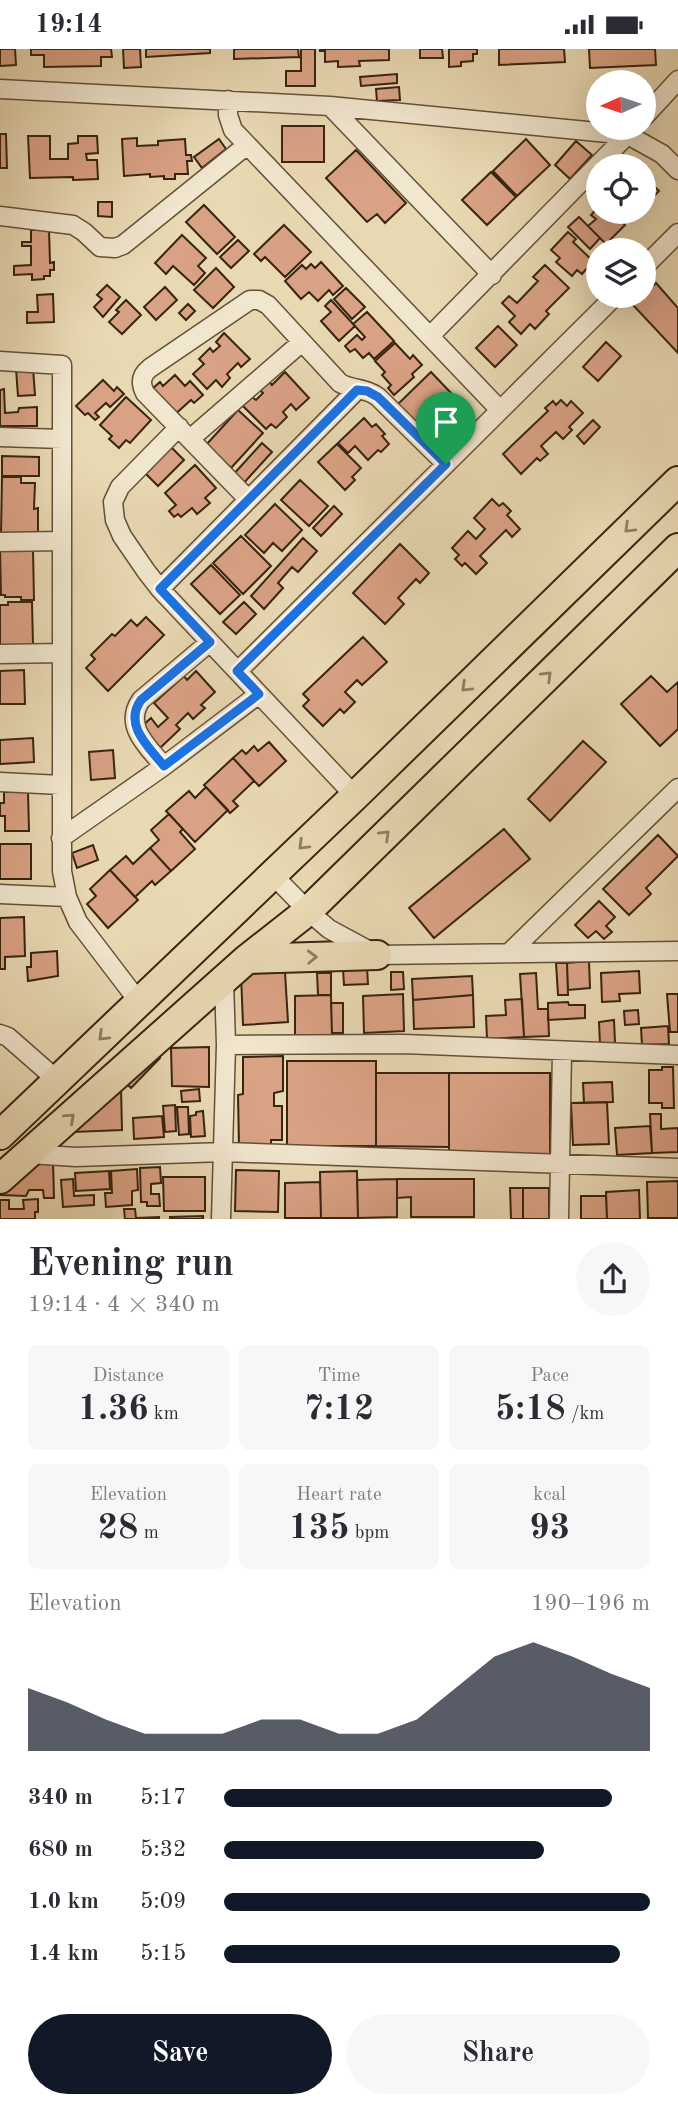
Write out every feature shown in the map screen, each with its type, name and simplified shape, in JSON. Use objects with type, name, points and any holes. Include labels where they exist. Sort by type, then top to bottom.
[{"type":"main road","points":[[0,1135],[355,796],[678,481]]},
{"type":"main road","points":[[0,1179],[247,959],[308,911],[678,548]]},
{"type":"main road","points":[[247,959],[377,955]]},
{"type":"street","points":[[656,104],[678,80]]},
{"type":"street","points":[[0,89],[330,106],[586,128]]},
{"type":"street","points":[[228,100],[227,108],[233,130],[500,410]]},
{"type":"street","points":[[330,106],[492,275]]},
{"type":"street","points":[[430,336],[623,140]]},
{"type":"street","points":[[642,140],[678,170]]},
{"type":"street","points":[[0,216],[73,225],[100,247],[115,248],[247,145]]},
{"type":"street","points":[[656,255],[678,233]]},
{"type":"street","points":[[248,499],[142,387],[143,376],[150,368],[250,300],[264,302],[340,383],[378,397],[446,464]]},
{"type":"street","points":[[237,671],[603,308]]},
{"type":"street","points":[[302,342],[184,433],[120,487],[113,502],[115,520],[122,536],[160,589],[355,796]]},
{"type":"street","points":[[0,361],[62,365],[62,871],[66,897],[78,922],[139,1002]]},
{"type":"street","points":[[160,589],[357,390]]},
{"type":"street","points":[[0,437],[62,439]]},
{"type":"street","points":[[0,542],[62,541]]},
{"type":"street","points":[[164,766],[135,727],[137,705],[210,642]]},
{"type":"street","points":[[0,654],[62,653]]},
{"type":"street","points":[[61,838],[164,766],[259,694]]},
{"type":"street","points":[[0,782],[61,785]]},
{"type":"street","points":[[509,953],[678,788]]},
{"type":"street","points":[[272,874],[329,929],[377,955],[678,951]]},
{"type":"street","points":[[0,894],[66,897]]},
{"type":"street","points":[[221,1219],[226,1045],[224,980]]},
{"type":"street","points":[[0,1034],[8,1037],[57,1080]]},
{"type":"street","points":[[226,1045],[404,1044],[678,1055]]},
{"type":"street","points":[[559,1219],[562,1051]]},
{"type":"street","points":[[29,1154],[76,1157],[224,1152],[678,1168]]},
{"type":"building","points":[[0,49],[15,49],[16,65],[0,66]]},
{"type":"building","points":[[31,49],[111,49],[112,57],[101,57],[101,66],[44,67],[44,55],[31,55]]},
{"type":"building","points":[[123,49],[140,49],[141,67],[124,68]]},
{"type":"building","points":[[146,49],[210,49],[210,53],[146,57]]},
{"type":"building","points":[[234,49],[298,49],[299,57],[234,59]]},
{"type":"building","points":[[301,49],[315,49],[315,86],[286,86],[286,71],[301,71]]},
{"type":"building","points":[[320,49],[389,49],[389,60],[359,61],[360,66],[338,67],[338,61],[325,62],[325,51]]},
{"type":"building","points":[[420,49],[442,49],[443,58],[420,58]]},
{"type":"building","points":[[449,49],[477,49],[477,54],[473,54],[473,61],[449,67]]},
{"type":"building","points":[[499,49],[564,49],[565,62],[499,65]]},
{"type":"building","points":[[589,49],[655,49],[656,65],[590,68]]},
{"type":"building","points":[[397,74],[397,83],[361,86],[360,77]]},
{"type":"building","points":[[399,87],[400,100],[377,101],[376,89]]},
{"type":"building","points":[[282,126],[324,126],[324,162],[282,162]]},
{"type":"building","points":[[0,134],[6,134],[7,168],[0,168]]},
{"type":"building","points":[[28,136],[50,136],[50,159],[68,159],[68,144],[78,143],[78,136],[97,136],[98,153],[86,154],[87,160],[97,160],[98,179],[30,178]]},
{"type":"building","points":[[137,138],[137,146],[185,139],[186,155],[191,155],[192,161],[187,161],[188,174],[175,174],[175,179],[164,179],[164,176],[150,177],[150,174],[124,176],[122,139]]},
{"type":"building","points":[[219,139],[226,149],[202,168],[194,157]]},
{"type":"building","points":[[526,139],[550,165],[517,196],[493,171]]},
{"type":"building","points":[[576,141],[591,154],[586,154],[586,162],[570,179],[555,165]]},
{"type":"building","points":[[356,150],[406,203],[385,223],[377,214],[367,222],[326,178]]},
{"type":"building","points":[[491,172],[516,197],[487,225],[462,200]]},
{"type":"building","points":[[98,202],[112,202],[112,217],[98,216]]},
{"type":"building","points":[[204,205],[235,237],[217,254],[186,222]]},
{"type":"building","points":[[579,217],[600,238],[586,238],[586,245],[568,227]]},
{"type":"building","points":[[284,225],[311,252],[285,277],[265,257],[261,261],[254,254]]},
{"type":"building","points":[[625,225],[612,238],[600,238],[588,226]]},
{"type":"building","points":[[31,230],[49,230],[50,263],[54,262],[54,270],[50,270],[50,276],[44,276],[44,279],[32,280],[32,274],[14,275],[14,266],[31,265],[31,246],[22,246],[22,242],[31,242]]},
{"type":"building","points":[[568,232],[576,239],[573,242],[586,254],[586,269],[582,274],[577,270],[572,276],[556,262],[560,258],[551,250]]},
{"type":"building","points":[[182,235],[206,258],[198,266],[205,273],[194,285],[173,266],[166,274],[155,263]]},
{"type":"building","points":[[238,240],[249,251],[231,268],[220,257]]},
{"type":"building","points":[[321,262],[343,286],[333,295],[329,290],[318,301],[309,292],[301,299],[285,281],[302,265],[306,269],[311,264],[315,268]]},
{"type":"building","points":[[545,265],[569,288],[546,311],[549,314],[535,329],[530,324],[521,334],[509,322],[515,316],[502,303],[509,296],[517,303],[538,281],[533,277]]},
{"type":"building","points":[[216,268],[234,287],[213,308],[194,290]]},
{"type":"building","points":[[656,283],[678,308],[678,353],[636,308],[656,308]]},
{"type":"building","points":[[107,285],[120,297],[103,317],[94,307],[102,299],[97,295]]},
{"type":"building","points":[[165,287],[177,300],[156,320],[144,307]]},
{"type":"building","points":[[346,288],[365,307],[352,319],[334,299]]},
{"type":"building","points":[[53,294],[54,322],[27,323],[27,312],[38,312],[37,295]]},
{"type":"building","points":[[126,300],[141,315],[122,334],[109,322]]},
{"type":"building","points":[[331,300],[355,326],[339,341],[321,321],[331,312],[325,306]]},
{"type":"building","points":[[188,304],[195,311],[186,320],[179,313]]},
{"type":"building","points":[[367,312],[394,341],[374,359],[369,353],[363,358],[355,349],[350,352],[345,346],[357,335],[362,340],[365,337],[353,324]]},
{"type":"building","points":[[498,326],[517,345],[495,367],[476,348]]},
{"type":"building","points":[[224,333],[250,359],[241,367],[238,363],[227,374],[230,378],[222,387],[216,380],[207,389],[193,374],[204,364],[199,359],[210,348],[213,352],[220,346],[216,342]]},
{"type":"building","points":[[606,342],[621,356],[598,381],[583,367]]},
{"type":"building","points":[[395,343],[410,359],[413,355],[422,365],[412,374],[414,377],[394,395],[388,388],[391,385],[382,375],[385,372],[375,361]]},
{"type":"building","points":[[33,368],[35,395],[18,396],[16,369]]},
{"type":"building","points":[[285,372],[309,398],[296,410],[291,404],[283,412],[287,417],[276,428],[271,424],[266,429],[242,405],[252,397],[256,400],[263,393],[259,389],[267,380],[272,385]]},
{"type":"building","points":[[431,372],[471,414],[437,447],[397,405]]},
{"type":"building","points":[[175,375],[185,386],[190,381],[203,395],[194,403],[191,400],[172,417],[152,389],[160,382],[163,386]]},
{"type":"building","points":[[103,380],[114,391],[117,387],[124,394],[110,407],[106,403],[95,413],[99,417],[95,420],[76,406]]},
{"type":"building","points":[[4,389],[5,413],[18,412],[19,408],[37,407],[37,426],[0,426],[0,390]]},
{"type":"building","points":[[126,397],[151,420],[130,443],[126,440],[119,448],[109,439],[112,436],[100,425]]},
{"type":"building","points":[[561,400],[567,406],[571,401],[583,413],[569,427],[572,430],[563,439],[556,432],[541,446],[548,454],[540,461],[537,458],[521,474],[503,454],[548,411],[545,408],[553,401],[556,405]]},
{"type":"building","points":[[238,410],[263,433],[231,468],[206,445]]},
{"type":"building","points":[[364,418],[372,427],[376,424],[389,444],[368,460],[355,446],[348,453],[338,443]]},
{"type":"building","points":[[593,420],[600,427],[584,444],[577,436]]},
{"type":"building","points":[[166,442],[184,460],[158,486],[140,468]]},
{"type":"building","points":[[262,443],[272,452],[242,485],[232,476]]},
{"type":"building","points":[[337,444],[361,468],[352,477],[355,480],[345,490],[318,462]]},
{"type":"building","points":[[2,456],[39,457],[39,476],[2,476]]},
{"type":"building","points":[[195,465],[216,488],[205,498],[210,503],[197,514],[192,508],[181,517],[178,514],[174,517],[169,511],[176,505],[165,493]]},
{"type":"building","points":[[2,477],[21,477],[21,483],[35,483],[34,509],[38,508],[38,535],[1,534]]},
{"type":"building","points":[[300,480],[328,506],[309,526],[281,500]]},
{"type":"building","points":[[492,499],[499,506],[503,503],[511,511],[507,515],[520,529],[512,537],[506,530],[480,556],[487,563],[476,574],[465,563],[462,566],[455,559],[459,555],[452,548],[468,531],[476,539],[485,529],[474,518]]},
{"type":"building","points":[[275,504],[302,530],[282,551],[273,543],[264,553],[245,535]]},
{"type":"building","points":[[334,506],[342,514],[321,536],[313,528]]},
{"type":"building","points":[[241,536],[271,566],[243,594],[213,563]]},
{"type":"building","points":[[303,538],[317,551],[298,572],[292,567],[278,583],[283,588],[264,609],[251,596]]},
{"type":"building","points":[[400,544],[429,573],[420,583],[416,579],[398,598],[404,604],[385,624],[353,593]]},
{"type":"building","points":[[0,550],[33,550],[34,600],[1,595]]},
{"type":"building","points":[[211,565],[240,595],[220,614],[191,584]]},
{"type":"building","points":[[8,602],[32,602],[33,645],[0,646],[0,605],[8,605]]},
{"type":"building","points":[[244,602],[256,614],[236,634],[223,622]]},
{"type":"building","points":[[146,617],[164,635],[108,691],[86,668],[95,659],[91,655],[131,620],[137,626]]},
{"type":"building","points":[[363,637],[387,662],[362,685],[357,680],[345,692],[355,702],[344,713],[340,709],[323,726],[303,706],[309,700],[303,694]]},
{"type":"building","points":[[24,670],[25,704],[0,704],[0,671]]},
{"type":"building","points":[[196,671],[215,692],[201,705],[205,708],[193,719],[188,713],[176,725],[180,729],[160,748],[141,727],[151,718],[158,727],[168,718],[154,703],[184,676],[187,680]]},
{"type":"building","points":[[651,676],[667,692],[678,682],[678,729],[660,746],[621,704]]},
{"type":"building","points":[[33,738],[34,762],[0,764],[0,740]]},
{"type":"building","points":[[583,741],[606,762],[550,821],[528,799]]},
{"type":"building","points":[[269,742],[286,761],[259,786],[233,758],[242,750],[246,754],[254,746],[258,751]]},
{"type":"building","points":[[113,750],[115,778],[91,780],[89,752]]},
{"type":"building","points":[[233,758],[254,781],[233,801],[238,806],[230,813],[204,785]]},
{"type":"building","points":[[206,787],[228,810],[195,842],[166,811],[189,791],[195,798]]},
{"type":"building","points":[[28,791],[29,831],[5,831],[5,816],[0,816],[0,803],[4,803],[4,792]]},
{"type":"building","points":[[169,814],[183,829],[180,832],[195,849],[171,871],[150,848],[159,840],[151,830]]},
{"type":"building","points":[[504,829],[530,859],[434,938],[409,908]]},
{"type":"building","points":[[658,835],[678,856],[646,888],[651,894],[629,915],[603,889]]},
{"type":"building","points":[[0,844],[31,844],[31,879],[0,879]]},
{"type":"building","points":[[93,845],[98,860],[77,868],[72,853]]},
{"type":"building","points":[[150,848],[171,871],[155,885],[152,881],[135,897],[110,870],[126,856],[133,864]]},
{"type":"building","points":[[110,870],[138,900],[108,928],[87,904],[96,896],[90,889]]},
{"type":"building","points":[[599,901],[615,917],[606,926],[612,932],[604,939],[596,931],[588,938],[575,925]]},
{"type":"building","points":[[24,917],[25,956],[5,957],[5,969],[0,969],[0,918]]},
{"type":"building","points":[[57,951],[58,976],[28,981],[27,967],[31,967],[31,953]]},
{"type":"building","points":[[589,961],[590,988],[568,990],[567,963]]},
{"type":"building","points":[[556,963],[567,963],[568,995],[558,995]]},
{"type":"building","points":[[367,967],[368,984],[344,985],[343,969]]},
{"type":"building","points":[[639,971],[640,993],[619,994],[620,1001],[602,1002],[601,973]]},
{"type":"building","points":[[285,972],[288,1022],[243,1025],[241,974]]},
{"type":"building","points":[[391,972],[403,972],[404,989],[391,990]]},
{"type":"building","points":[[317,973],[331,973],[331,995],[318,995]]},
{"type":"building","points":[[536,973],[538,1009],[548,1009],[549,1036],[524,1037],[520,974]]},
{"type":"building","points":[[472,976],[473,995],[413,1000],[412,979]]},
{"type":"building","points":[[403,994],[404,1031],[364,1033],[363,996]]},
{"type":"building","points":[[667,994],[678,994],[678,1032],[670,1032]]},
{"type":"building","points":[[331,995],[332,1038],[295,1038],[295,996]]},
{"type":"building","points":[[473,995],[474,1027],[414,1029],[413,1000]]},
{"type":"building","points":[[522,999],[524,1037],[487,1039],[486,1016],[506,1015],[505,1000]]},
{"type":"building","points":[[568,1002],[569,1005],[585,1005],[585,1018],[548,1020],[548,1003]]},
{"type":"building","points":[[331,1003],[343,1003],[343,1033],[332,1033]]},
{"type":"building","points":[[638,1010],[639,1024],[625,1025],[624,1011]]},
{"type":"building","points":[[614,1020],[615,1043],[600,1044],[599,1022]]},
{"type":"building","points":[[668,1026],[669,1044],[642,1045],[641,1028]]},
{"type":"building","points":[[209,1047],[209,1087],[172,1086],[171,1048]]},
{"type":"building","points":[[153,1051],[160,1058],[131,1088],[124,1081]]},
{"type":"building","points":[[283,1056],[283,1091],[274,1093],[274,1106],[282,1106],[282,1140],[271,1140],[271,1145],[239,1146],[238,1095],[243,1094],[243,1057]]},
{"type":"building","points":[[287,1061],[376,1061],[376,1146],[287,1146]]},
{"type":"building","points":[[662,1067],[673,1067],[674,1108],[662,1108],[662,1103],[649,1103],[649,1070],[662,1070]]},
{"type":"building","points":[[376,1073],[449,1073],[449,1147],[376,1146]]},
{"type":"building","points":[[449,1073],[550,1073],[550,1156],[449,1156]]},
{"type":"building","points":[[612,1082],[613,1102],[584,1103],[583,1083]]},
{"type":"building","points":[[121,1088],[122,1130],[74,1132]]},
{"type":"building","points":[[199,1089],[200,1101],[182,1102],[181,1091]]},
{"type":"building","points":[[607,1102],[609,1144],[573,1145],[571,1103]]},
{"type":"building","points":[[175,1105],[176,1131],[165,1132],[163,1106]]},
{"type":"building","points":[[177,1107],[188,1107],[189,1134],[179,1135]]},
{"type":"building","points":[[203,1111],[205,1136],[191,1137],[190,1116]]},
{"type":"building","points":[[650,1114],[661,1114],[661,1129],[678,1128],[678,1152],[652,1153]]},
{"type":"building","points":[[162,1116],[164,1137],[134,1139],[133,1118]]},
{"type":"building","points":[[650,1126],[652,1153],[617,1155],[615,1128]]},
{"type":"building","points":[[28,1160],[53,1161],[54,1198],[44,1198],[43,1190],[29,1190],[26,1196],[0,1195],[2,1187]]},
{"type":"building","points":[[160,1167],[161,1183],[151,1184],[151,1194],[159,1194],[160,1206],[147,1206],[147,1202],[141,1202],[140,1168]]},
{"type":"building","points":[[137,1169],[138,1190],[132,1191],[132,1205],[106,1207],[105,1193],[112,1193],[111,1171]]},
{"type":"building","points":[[236,1170],[279,1171],[278,1212],[235,1211]]},
{"type":"building","points":[[109,1171],[110,1189],[76,1191],[75,1173]]},
{"type":"building","points":[[357,1171],[358,1218],[321,1218],[320,1172]]},
{"type":"building","points":[[163,1177],[205,1177],[205,1211],[164,1211]]},
{"type":"building","points":[[73,1179],[74,1196],[94,1195],[94,1205],[63,1207],[61,1180]]},
{"type":"building","points":[[397,1179],[397,1217],[358,1218],[357,1180]]},
{"type":"building","points":[[397,1179],[474,1179],[474,1217],[411,1217],[411,1197],[397,1198]]},
{"type":"building","points":[[678,1181],[678,1218],[648,1218],[647,1182]]},
{"type":"building","points":[[320,1182],[321,1218],[285,1218],[285,1183]]},
{"type":"building","points":[[510,1188],[523,1188],[523,1219],[511,1219]]},
{"type":"building","points":[[523,1188],[549,1188],[549,1219],[523,1219]]},
{"type":"building","points":[[639,1190],[640,1219],[607,1219],[606,1192]]},
{"type":"building","points":[[581,1196],[606,1196],[607,1219],[581,1219]]},
{"type":"building","points":[[38,1199],[35,1219],[0,1219],[0,1200],[9,1200],[9,1209],[24,1209],[23,1200]]},
{"type":"building","points":[[124,1209],[135,1209],[136,1218],[159,1219],[125,1219]]},
{"type":"building","points":[[203,1216],[203,1219],[170,1219],[170,1217]]},
{"type":"route","points":[[357,390],[367,391],[378,397],[446,464],[237,671],[259,694],[164,766],[135,727],[137,705],[210,642],[160,589],[357,390]]}]
